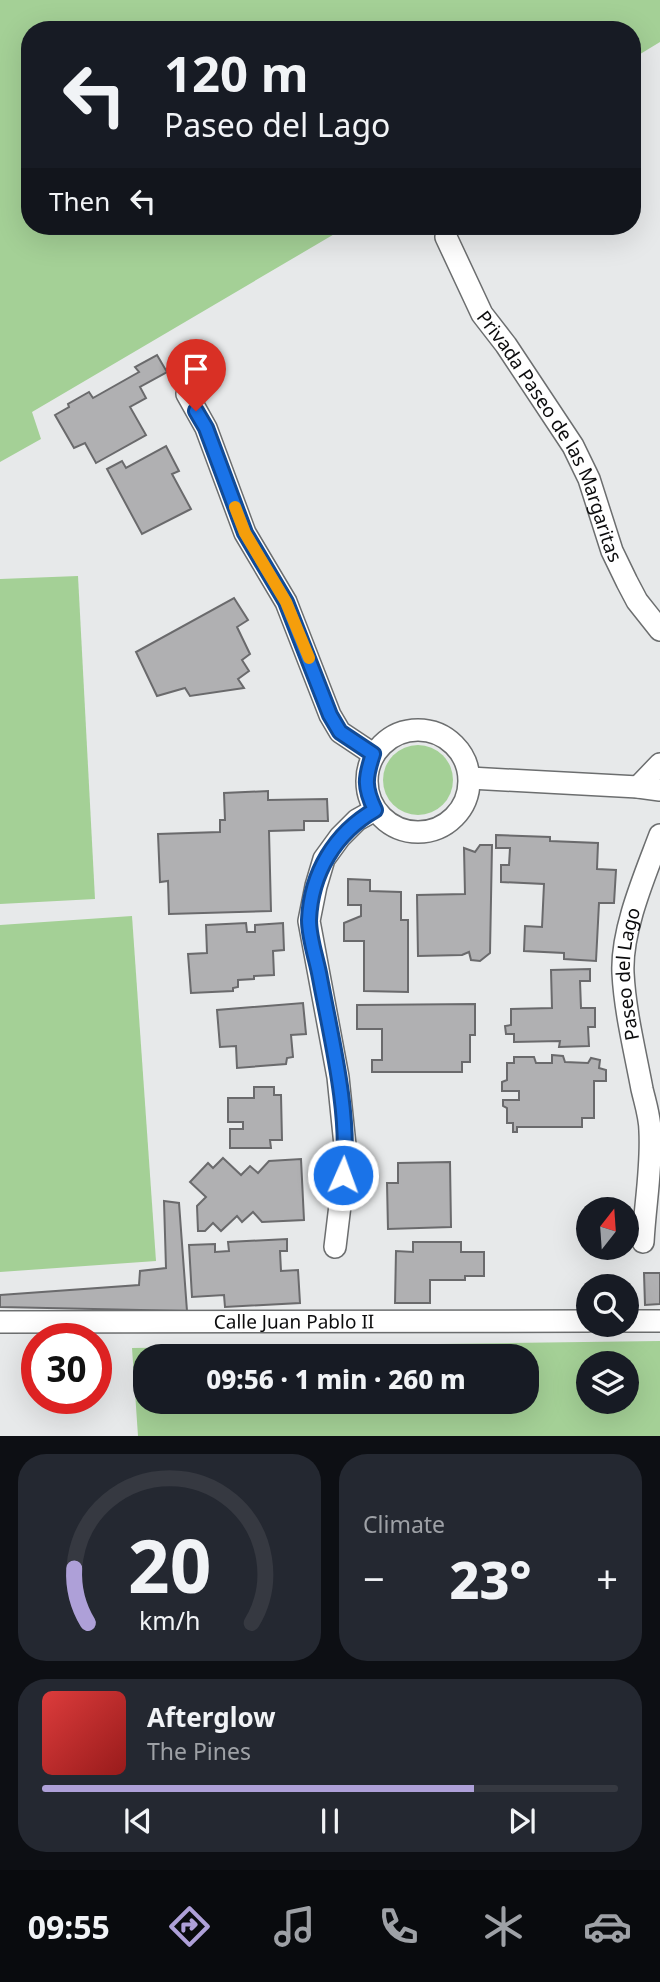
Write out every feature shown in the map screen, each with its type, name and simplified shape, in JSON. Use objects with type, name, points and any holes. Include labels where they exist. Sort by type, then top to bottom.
[{"type":"street","name":"Privada Paseo de las Margaritas","points":[[446,237],[482,314],[506,345],[573,446],[589,479],[612,551],[637,601],[660,630]]},
{"type":"street","points":[[187,394],[206,428],[245,533],[286,602],[330,715],[340,732],[373,754]]},
{"type":"street","points":[[409,730],[431,731],[450,741],[464,758],[470,778],[467,797],[458,814],[443,826],[425,832],[406,831],[389,824],[375,810],[367,793],[366,774],[373,754],[389,738],[409,730]]},
{"type":"street","points":[[638,787],[660,764]]},
{"type":"street","points":[[470,778],[660,790]]},
{"type":"street","points":[[335,1247],[346,1155],[338,1077],[309,921],[324,859],[357,820],[375,810]]},
{"type":"street","name":"Paseo del Lago","points":[[643,1242],[644,1214],[651,1176],[650,1128],[632,1037],[623,971],[635,908],[660,835]]},
{"type":"street","name":"Calle Juan Pablo II","points":[[0,1322],[576,1321]]},
{"type":"street","points":[[639,1321],[660,1321]]},
{"type":"green space","points":[[0,0],[660,0],[660,42],[641,54],[641,21],[21,21],[21,235],[333,235],[32,412],[41,439],[0,462]]},
{"type":"green space","points":[[78,576],[95,899],[0,904],[0,579]]},
{"type":"green space","points":[[418,745],[443,755],[453,780],[443,805],[418,815],[393,805],[383,780],[393,755]]},
{"type":"green space","points":[[132,916],[156,1261],[0,1272],[0,925]]},
{"type":"green space","points":[[660,1341],[660,1436],[138,1436],[136,1414],[539,1414],[539,1344],[434,1344]]},
{"type":"building","points":[[157,355],[167,372],[140,387],[146,398],[130,407],[146,435],[96,463],[85,443],[74,448],[55,415],[89,392],[93,398],[139,372],[135,367]]},
{"type":"building","points":[[166,446],[179,471],[172,474],[191,509],[142,534],[107,469],[122,461],[126,468]]},
{"type":"building","points":[[234,598],[248,620],[237,627],[250,654],[242,660],[249,671],[238,679],[244,688],[190,696],[185,688],[157,696],[136,652]]},
{"type":"building","points":[[268,791],[268,800],[327,799],[328,821],[304,821],[304,830],[269,831],[271,911],[169,914],[168,881],[160,882],[158,834],[220,832],[220,820],[225,820],[224,793]]},
{"type":"building","points":[[496,835],[550,837],[550,841],[598,843],[597,869],[616,870],[614,903],[599,903],[596,961],[564,959],[564,953],[524,951],[525,926],[542,927],[544,884],[501,882],[501,865],[509,865],[510,848],[496,848]]},
{"type":"building","points":[[480,845],[492,845],[490,953],[480,961],[471,960],[469,952],[462,955],[418,956],[417,895],[465,894],[464,848],[475,852]]},
{"type":"building","points":[[348,879],[370,880],[370,891],[401,892],[401,920],[408,920],[408,992],[364,991],[364,941],[344,941],[344,923],[361,916],[361,905],[348,905]]},
{"type":"building","points":[[246,923],[247,932],[255,932],[255,925],[283,923],[284,950],[273,951],[274,975],[238,980],[238,987],[233,988],[233,991],[191,993],[188,954],[207,953],[206,925]]},
{"type":"building","points":[[590,969],[590,981],[580,981],[581,1008],[595,1008],[595,1027],[588,1027],[589,1046],[559,1047],[560,1041],[514,1042],[514,1034],[506,1034],[505,1026],[511,1025],[511,1009],[552,1008],[551,970]]},
{"type":"building","points":[[303,1003],[306,1034],[291,1035],[293,1057],[287,1058],[286,1064],[237,1068],[236,1046],[220,1047],[217,1010]]},
{"type":"building","points":[[475,1004],[475,1035],[470,1035],[470,1062],[462,1062],[462,1072],[372,1072],[372,1060],[382,1060],[382,1029],[357,1029],[357,1005]]},
{"type":"building","points":[[552,1055],[563,1056],[565,1062],[588,1063],[591,1058],[600,1060],[599,1068],[606,1070],[606,1081],[594,1081],[594,1118],[582,1118],[582,1127],[517,1127],[517,1132],[513,1132],[513,1123],[507,1123],[507,1108],[503,1106],[503,1100],[519,1100],[519,1091],[502,1091],[502,1082],[507,1080],[507,1063],[514,1063],[514,1057],[534,1057],[536,1063],[552,1063]]},
{"type":"building","points":[[254,1087],[274,1087],[274,1095],[281,1095],[282,1140],[270,1140],[271,1148],[230,1148],[230,1129],[243,1129],[243,1122],[228,1122],[228,1098],[254,1098]]},
{"type":"building","points":[[223,1158],[241,1175],[250,1166],[258,1173],[269,1161],[301,1159],[304,1220],[262,1222],[253,1212],[242,1222],[237,1216],[221,1231],[213,1223],[205,1231],[198,1231],[197,1206],[206,1197],[190,1182],[208,1163],[213,1168]]},
{"type":"building","points":[[450,1162],[451,1227],[388,1229],[387,1183],[398,1183],[398,1163]]},
{"type":"building","points":[[164,1201],[179,1203],[187,1311],[0,1307],[0,1295],[139,1285],[140,1271],[166,1268]]},
{"type":"building","points":[[287,1239],[287,1251],[280,1251],[281,1271],[298,1270],[300,1303],[225,1307],[224,1295],[192,1297],[189,1245],[215,1244],[215,1252],[229,1251],[228,1242]]},
{"type":"building","points":[[413,1242],[461,1242],[461,1252],[484,1252],[484,1276],[465,1276],[465,1280],[430,1280],[430,1303],[395,1303],[396,1251],[413,1252]]},
{"type":"building","points":[[644,1273],[660,1273],[660,1304],[645,1305]]},
{"type":"slow traffic","points":[[235,507],[245,533],[286,602],[309,658]]},
{"type":"route","points":[[196,411],[206,428],[245,533],[286,602],[330,715],[340,732],[373,754],[366,774],[367,793],[375,810],[357,820],[324,859],[309,921],[338,1077],[346,1155],[343,1175]]}]
